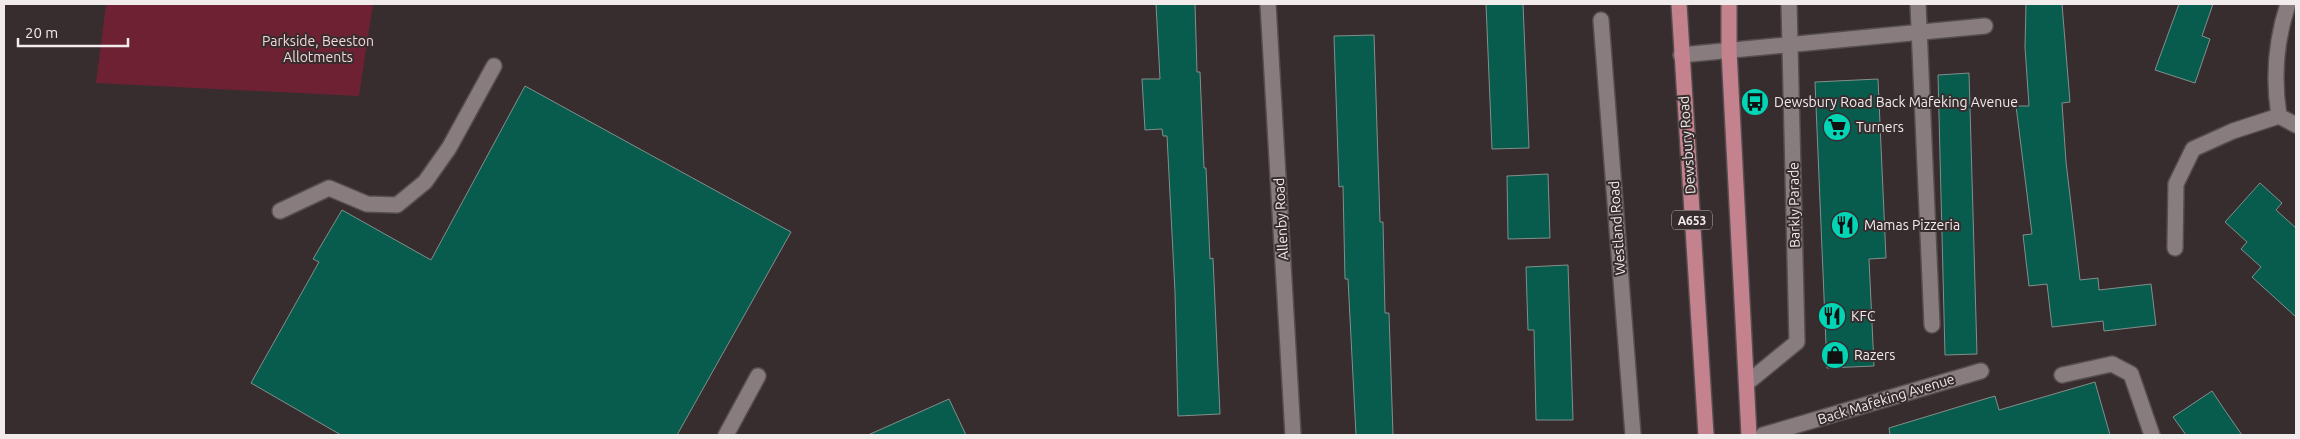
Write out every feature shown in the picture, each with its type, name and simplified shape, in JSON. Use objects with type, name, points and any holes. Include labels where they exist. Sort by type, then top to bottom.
[{"type":"main road","name":"Dewsbury Road","points":[[1678,4],[1706,435]]},
{"type":"main road","points":[[1730,4],[1729,51],[1749,435]]},
{"type":"street","name":"Allenby Road","points":[[1268,4],[1293,435]]},
{"type":"street","name":"Barkly Parade","points":[[1747,384],[1797,342],[1789,4]]},
{"type":"street","points":[[1918,4],[1932,325]]},
{"type":"street","points":[[2278,116],[2276,51],[2288,4]]},
{"type":"street","name":"Westland Road","points":[[1601,20],[1633,435]]},
{"type":"street","points":[[1681,55],[1791,46],[1984,26]]},
{"type":"street","points":[[280,211],[329,188],[367,204],[397,205],[425,182],[449,148],[494,66]]},
{"type":"street","points":[[2175,248],[2176,184],[2193,149],[2233,130],[2278,116],[2296,125]]},
{"type":"street","points":[[2062,375],[2112,364],[2131,374],[2152,435]]},
{"type":"street","name":"Back Mafeking Avenue","points":[[1763,435],[1981,370]]},
{"type":"street","points":[[726,435],[758,376]]},
{"type":"green space","name":"Parkside, Beeston Allotments","points":[[106,4],[373,4],[359,96],[96,83]]},
{"type":"building","points":[[1156,4],[1195,4],[1197,72],[1200,72],[1210,259],[1213,258],[1220,414],[1178,416],[1175,292],[1167,136],[1163,136],[1162,129],[1145,130],[1142,79],[1160,79]]},
{"type":"building","points":[[1486,4],[1523,4],[1529,148],[1492,149]]},
{"type":"building","points":[[2026,4],[2062,4],[2070,102],[2062,103],[2066,162],[2080,280],[2098,278],[2099,290],[2151,284],[2156,325],[2104,331],[2103,321],[2052,327],[2047,284],[2029,286],[2023,235],[2032,234],[2016,106],[2029,106],[2025,47]]},
{"type":"building","points":[[2179,4],[2213,4],[2202,36],[2210,39],[2195,83],[2155,70]]},
{"type":"building","points":[[1374,35],[1380,222],[1383,222],[1385,313],[1389,313],[1393,435],[1356,435],[1348,279],[1345,279],[1343,186],[1339,187],[1334,36]]},
{"type":"building","points":[[1969,73],[1977,354],[1945,355],[1938,75]]},
{"type":"building","points":[[1878,79],[1886,258],[1869,259],[1874,366],[1827,368],[1815,82]]},
{"type":"building","points":[[525,86],[791,232],[677,435],[341,435],[251,383],[319,262],[313,259],[342,210],[431,260]]},
{"type":"building","points":[[1548,174],[1550,238],[1508,239],[1507,176]]},
{"type":"building","points":[[2260,183],[2282,203],[2276,210],[2296,228],[2296,317],[2252,277],[2261,267],[2241,249],[2247,242],[2225,222]]},
{"type":"building","points":[[1568,265],[1573,420],[1536,420],[1534,330],[1528,330],[1526,267]]},
{"type":"building","points":[[2095,382],[2110,435],[1890,435],[1889,428],[1995,396],[1999,410]]},
{"type":"building","points":[[2212,391],[2242,435],[2186,435],[2173,417]]},
{"type":"building","points":[[949,399],[966,435],[868,435]]},
{"type":"place","name":"Dewsbury Road Back Mafeking Avenue","points":[[1755,102]]},
{"type":"place","name":"Turners","points":[[1837,127]]},
{"type":"place","name":"Mamas Pizzeria","points":[[1845,225]]},
{"type":"place","name":"KFC","points":[[1832,316]]},
{"type":"place","name":"Razers","points":[[1835,355]]}]
